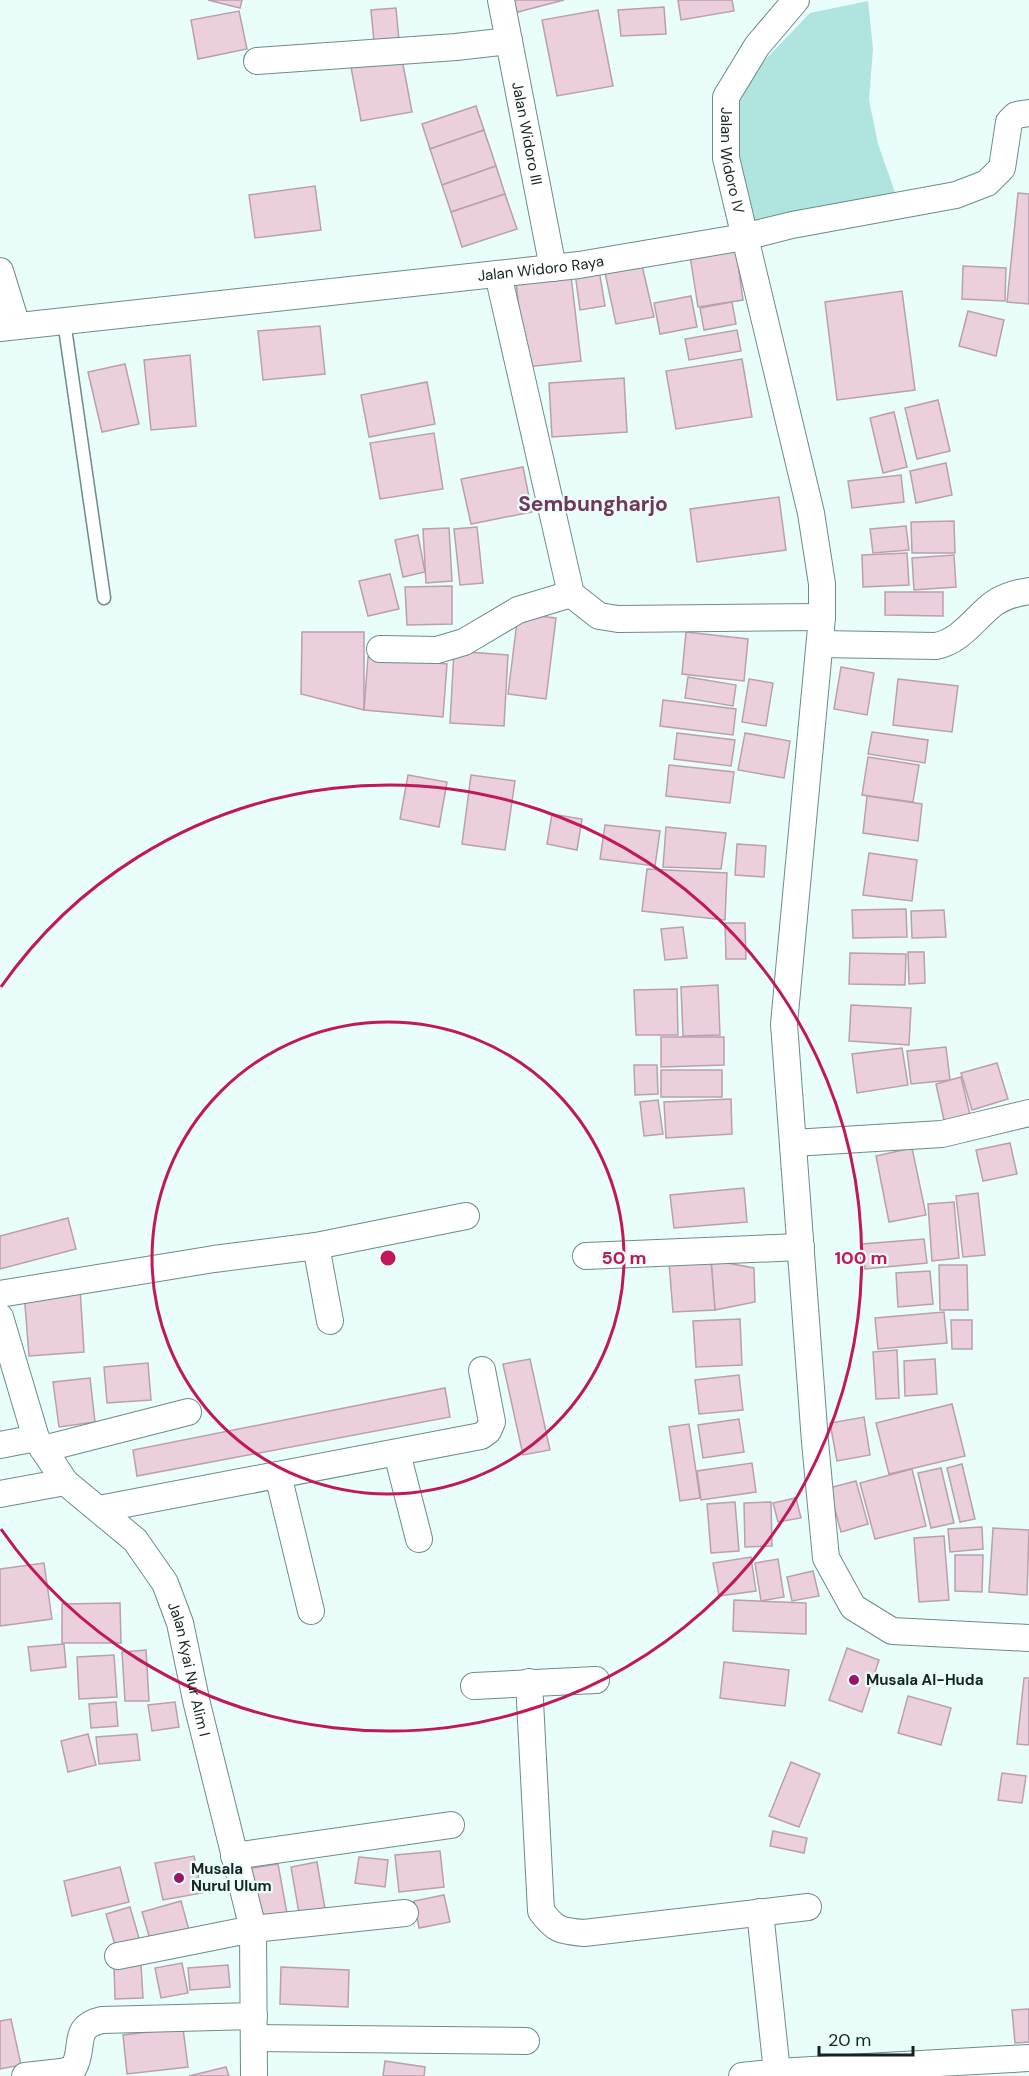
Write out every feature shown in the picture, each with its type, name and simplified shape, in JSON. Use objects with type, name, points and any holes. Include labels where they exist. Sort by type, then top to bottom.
[{"type":"street","name":"Jalan Widoro III","points":[[501,0],[553,268]]},
{"type":"street","name":"Jalan Widoro IV","points":[[796,0],[757,46],[726,97],[726,158],[811,513],[822,584],[820,644],[784,1024],[815,1442],[826,1557],[854,1607],[892,1631],[1029,1638]]},
{"type":"street","points":[[257,61],[509,41]]},
{"type":"street","name":"Jalan Widoro Raya","points":[[9,327],[579,265],[744,237],[792,225],[956,195],[987,183],[1002,168],[1009,122],[1016,115],[1029,113]]},
{"type":"street","points":[[0,271],[9,327]]},
{"type":"street","points":[[498,274],[571,594],[599,616],[618,619],[822,617]]},
{"type":"street","points":[[820,644],[936,646],[945,644],[957,638],[1002,598],[1029,591]]},
{"type":"street","points":[[380,649],[437,650],[464,642],[518,610],[571,594]]},
{"type":"street","points":[[793,1143],[942,1134],[1029,1113]]},
{"type":"street","points":[[0,1294],[214,1259],[316,1246],[466,1216]]},
{"type":"street","points":[[316,1246],[330,1321]]},
{"type":"street","points":[[586,1256],[801,1247]]},
{"type":"street","name":"Jalan Kyai Nur Alim I","points":[[0,1317],[40,1444],[65,1482],[135,1540],[165,1583],[180,1623],[197,1704],[253,1929],[254,2076]]},
{"type":"street","points":[[99,1509],[481,1436],[488,1431],[492,1422],[482,1370]]},
{"type":"street","points":[[0,1445],[40,1444],[188,1412]]},
{"type":"street","points":[[398,1453],[419,1539]]},
{"type":"street","points":[[278,1475],[311,1611]]},
{"type":"street","points":[[0,1494],[65,1482]]},
{"type":"street","points":[[474,1686],[596,1680]]},
{"type":"street","points":[[529,1682],[541,1911],[551,1926],[564,1932],[584,1933],[808,1907]]},
{"type":"street","points":[[234,1856],[451,1825]]},
{"type":"street","points":[[118,1956],[253,1929],[405,1912]]},
{"type":"street","points":[[760,1912],[777,2072]]},
{"type":"street","points":[[25,2076],[62,2073],[73,2068],[78,2059],[82,2031],[87,2024],[102,2020],[526,2041]]},
{"type":"street","points":[[742,2076],[777,2072],[1029,2058]]},
{"type":"lane","points":[[64,321],[104,598]]},
{"type":"shaded area","points":[[868,1],[873,49],[869,100],[878,144],[896,195],[752,225],[737,148],[735,111],[740,86],[810,13]]},
{"type":"building","points":[[208,0],[242,0],[240,8]]},
{"type":"building","points":[[511,0],[564,0],[514,13]]},
{"type":"building","points":[[678,0],[732,0],[734,11],[681,20]]},
{"type":"building","points":[[664,7],[666,34],[621,36],[618,10]]},
{"type":"building","points":[[396,8],[399,40],[374,42],[371,10]]},
{"type":"building","points":[[598,10],[613,86],[557,96],[542,20]]},
{"type":"building","points":[[239,11],[247,49],[198,59],[191,20]]},
{"type":"building","points":[[402,59],[412,112],[361,121],[351,67]]},
{"type":"building","points":[[476,106],[484,130],[430,149],[422,124]]},
{"type":"building","points":[[484,130],[496,166],[442,185],[430,149]]},
{"type":"building","points":[[496,166],[505,194],[451,212],[442,185]]},
{"type":"building","points":[[315,186],[321,230],[255,238],[249,195]]},
{"type":"building","points":[[1018,193],[1029,194],[1029,304],[1007,302]]},
{"type":"building","points":[[505,194],[517,229],[462,247],[451,212]]},
{"type":"building","points":[[736,249],[743,300],[698,307],[690,256]]},
{"type":"building","points":[[641,261],[654,317],[616,324],[604,268]]},
{"type":"building","points":[[963,266],[1006,268],[1005,301],[962,299]]},
{"type":"building","points":[[599,270],[605,306],[580,310],[575,273]]},
{"type":"building","points":[[571,276],[581,361],[526,367],[516,283]]},
{"type":"building","points":[[902,291],[915,390],[837,400],[825,302]]},
{"type":"building","points":[[691,296],[697,327],[660,334],[654,303]]},
{"type":"building","points":[[732,302],[736,324],[704,330],[700,308]]},
{"type":"building","points":[[968,311],[1004,320],[996,356],[959,346]]},
{"type":"building","points":[[320,326],[325,374],[263,380],[258,331]]},
{"type":"building","points":[[737,330],[741,351],[689,360],[685,339]]},
{"type":"building","points":[[190,355],[196,426],[151,430],[144,360]]},
{"type":"building","points":[[742,359],[752,417],[676,429],[666,371]]},
{"type":"building","points":[[125,364],[139,424],[102,432],[88,372]]},
{"type":"building","points":[[624,378],[627,432],[552,437],[549,383]]},
{"type":"building","points":[[427,382],[435,424],[369,437],[361,395]]},
{"type":"building","points":[[938,400],[950,451],[917,459],[905,408]]},
{"type":"building","points":[[894,412],[907,467],[883,473],[870,418]]},
{"type":"building","points":[[434,433],[443,489],[380,499],[370,443]]},
{"type":"building","points":[[946,463],[952,495],[916,503],[910,471]]},
{"type":"building","points":[[523,467],[532,512],[471,524],[461,479]]},
{"type":"building","points":[[901,475],[904,502],[852,508],[848,481]]},
{"type":"building","points":[[779,497],[786,550],[697,562],[690,509]]},
{"type":"building","points":[[954,521],[955,553],[912,553],[911,522]]},
{"type":"building","points":[[906,526],[909,550],[873,553],[870,529]]},
{"type":"building","points":[[477,527],[483,583],[460,585],[454,529]]},
{"type":"building","points":[[449,528],[452,581],[426,583],[423,529]]},
{"type":"building","points":[[418,535],[425,572],[403,577],[395,540]]},
{"type":"building","points":[[907,553],[909,585],[863,587],[862,555]]},
{"type":"building","points":[[954,555],[956,587],[914,590],[912,558]]},
{"type":"building","points":[[390,574],[399,609],[368,616],[359,581]]},
{"type":"building","points":[[452,586],[452,624],[407,625],[405,587]]},
{"type":"building","points":[[885,592],[943,592],[943,616],[885,615]]},
{"type":"building","points":[[518,614],[556,618],[546,699],[508,694]]},
{"type":"building","points":[[302,632],[364,632],[364,710],[301,694]]},
{"type":"building","points":[[686,632],[748,639],[744,681],[682,674]]},
{"type":"building","points":[[454,651],[508,655],[504,726],[450,723]]},
{"type":"building","points":[[368,657],[447,664],[443,717],[364,710]]},
{"type":"building","points":[[841,667],[874,673],[867,715],[834,709]]},
{"type":"building","points":[[688,677],[736,685],[733,706],[685,698]]},
{"type":"building","points":[[749,679],[773,683],[766,726],[742,722]]},
{"type":"building","points":[[898,679],[958,686],[952,732],[893,725]]},
{"type":"building","points":[[663,700],[736,709],[733,735],[660,726]]},
{"type":"building","points":[[872,732],[928,740],[925,763],[868,754]]},
{"type":"building","points":[[677,733],[735,740],[731,766],[674,759]]},
{"type":"building","points":[[745,733],[790,741],[784,778],[738,770]]},
{"type":"building","points":[[868,757],[919,765],[913,802],[862,795]]},
{"type":"building","points":[[669,765],[734,772],[730,803],[666,796]]},
{"type":"building","points":[[408,775],[447,782],[439,827],[400,819]]},
{"type":"building","points":[[471,775],[515,781],[505,850],[462,844]]},
{"type":"building","points":[[867,796],[922,804],[918,841],[863,833]]},
{"type":"building","points":[[552,814],[582,819],[577,850],[547,844]]},
{"type":"building","points":[[605,825],[660,831],[655,866],[600,859]]},
{"type":"building","points":[[666,827],[726,833],[721,869],[663,867]]},
{"type":"building","points":[[737,844],[766,846],[764,877],[735,875]]},
{"type":"building","points":[[869,853],[917,860],[912,901],[863,895]]},
{"type":"building","points":[[647,869],[727,873],[725,920],[642,911]]},
{"type":"building","points":[[906,909],[907,937],[853,938],[852,910]]},
{"type":"building","points":[[944,910],[946,937],[912,938],[911,911]]},
{"type":"building","points":[[725,923],[745,923],[746,959],[726,959]]},
{"type":"building","points":[[683,927],[687,958],[665,960],[661,929]]},
{"type":"building","points":[[908,952],[924,952],[925,983],[909,984]]},
{"type":"building","points":[[850,953],[906,954],[905,985],[849,984]]},
{"type":"building","points":[[718,985],[720,1035],[683,1036],[681,987]]},
{"type":"building","points":[[677,989],[678,1035],[636,1035],[634,990]]},
{"type":"building","points":[[851,1005],[911,1008],[909,1045],[849,1041]]},
{"type":"building","points":[[661,1037],[724,1037],[724,1065],[661,1067]]},
{"type":"building","points":[[946,1047],[950,1080],[911,1084],[907,1051]]},
{"type":"building","points":[[902,1048],[908,1085],[857,1093],[852,1054]]},
{"type":"building","points":[[997,1063],[1008,1099],[972,1110],[961,1073]]},
{"type":"building","points":[[634,1065],[657,1065],[658,1094],[635,1095]]},
{"type":"building","points":[[661,1070],[722,1070],[722,1097],[661,1097]]},
{"type":"building","points":[[961,1077],[971,1119],[945,1125],[936,1084]]},
{"type":"building","points":[[731,1099],[732,1134],[666,1138],[664,1102]]},
{"type":"building","points":[[658,1100],[663,1134],[644,1136],[640,1102]]},
{"type":"building","points":[[1010,1143],[1017,1174],[983,1181],[976,1150]]},
{"type":"building","points":[[912,1148],[926,1215],[889,1222],[876,1156]]},
{"type":"building","points":[[744,1188],[747,1222],[674,1228],[670,1195]]},
{"type":"building","points":[[978,1193],[985,1255],[963,1257],[956,1196]]},
{"type":"building","points":[[954,1202],[959,1258],[932,1261],[928,1204]]},
{"type":"building","points":[[68,1218],[76,1249],[0,1269],[0,1236]]},
{"type":"building","points":[[924,1239],[927,1263],[865,1269],[862,1244]]},
{"type":"building","points":[[711,1260],[754,1268],[755,1302],[715,1310]]},
{"type":"building","points":[[711,1260],[715,1310],[673,1312],[669,1263]]},
{"type":"building","points":[[939,1265],[967,1265],[968,1310],[940,1310]]},
{"type":"building","points":[[930,1271],[933,1304],[898,1307],[896,1273]]},
{"type":"building","points":[[80,1288],[84,1352],[29,1356],[24,1292]]},
{"type":"building","points":[[944,1312],[947,1343],[878,1349],[875,1318]]},
{"type":"building","points":[[740,1319],[742,1365],[696,1367],[693,1321]]},
{"type":"building","points":[[951,1320],[972,1320],[972,1349],[952,1349]]},
{"type":"building","points":[[897,1350],[899,1398],[876,1399],[873,1352]]},
{"type":"building","points":[[530,1359],[550,1450],[523,1455],[503,1364]]},
{"type":"building","points":[[935,1359],[937,1394],[905,1396],[904,1361]]},
{"type":"building","points":[[148,1363],[151,1400],[107,1403],[104,1367]]},
{"type":"building","points":[[739,1375],[743,1410],[699,1414],[695,1380]]},
{"type":"building","points":[[90,1378],[95,1422],[59,1427],[53,1382]]},
{"type":"building","points":[[445,1388],[450,1417],[137,1476],[133,1450]]},
{"type":"building","points":[[952,1404],[965,1456],[889,1474],[876,1423]]},
{"type":"building","points":[[864,1417],[870,1455],[837,1461],[830,1423]]},
{"type":"building","points":[[739,1419],[744,1452],[703,1458],[698,1425]]},
{"type":"building","points":[[689,1424],[700,1498],[680,1501],[669,1427]]},
{"type":"building","points":[[752,1463],[756,1492],[701,1500],[697,1471]]},
{"type":"building","points":[[962,1464],[975,1519],[960,1522],[947,1468]]},
{"type":"building","points":[[941,1468],[954,1523],[931,1528],[918,1473]]},
{"type":"building","points":[[912,1469],[926,1526],[875,1539],[860,1483]]},
{"type":"building","points":[[856,1481],[868,1524],[841,1532],[829,1488]]},
{"type":"building","points":[[796,1498],[801,1518],[778,1522],[773,1503]]},
{"type":"building","points":[[735,1502],[739,1551],[711,1553],[707,1504]]},
{"type":"building","points":[[771,1502],[772,1546],[745,1547],[744,1503]]},
{"type":"building","points":[[982,1527],[983,1549],[950,1552],[948,1529]]},
{"type":"building","points":[[993,1528],[1029,1530],[1027,1595],[989,1592]]},
{"type":"building","points":[[944,1536],[949,1600],[919,1602],[914,1538]]},
{"type":"building","points":[[955,1555],[983,1555],[982,1592],[955,1591]]},
{"type":"building","points":[[751,1557],[756,1591],[719,1596],[713,1563]]},
{"type":"building","points":[[778,1559],[784,1597],[761,1601],[755,1563]]},
{"type":"building","points":[[44,1563],[52,1619],[0,1626],[0,1569]]},
{"type":"building","points":[[813,1571],[819,1596],[792,1601],[787,1577]]},
{"type":"building","points":[[734,1600],[806,1603],[806,1634],[733,1631]]},
{"type":"building","points":[[120,1603],[121,1643],[62,1643],[62,1604]]},
{"type":"building","points":[[64,1644],[66,1667],[31,1671],[28,1647]]},
{"type":"building","name":"Musala Al-Huda","points":[[847,1648],[879,1660],[862,1712],[829,1700]]},
{"type":"building","points":[[146,1650],[149,1701],[125,1701],[122,1652]]},
{"type":"building","points":[[114,1655],[117,1697],[79,1699],[77,1657]]},
{"type":"building","points":[[724,1662],[789,1670],[785,1706],[720,1698]]},
{"type":"building","points":[[1024,1678],[1029,1678],[1029,1745],[1017,1744]]},
{"type":"building","points":[[908,1696],[951,1708],[941,1745],[898,1733]]},
{"type":"building","points":[[116,1702],[118,1726],[91,1728],[89,1704]]},
{"type":"building","points":[[175,1702],[179,1727],[152,1731],[148,1705]]},
{"type":"building","points":[[88,1734],[96,1765],[68,1772],[61,1741]]},
{"type":"building","points":[[137,1734],[140,1760],[99,1764],[96,1737]]},
{"type":"building","points":[[791,1762],[820,1774],[799,1827],[769,1816]]},
{"type":"building","points":[[1002,1773],[1026,1776],[1022,1803],[998,1800]]},
{"type":"building","points":[[773,1831],[807,1838],[804,1853],[770,1846]]},
{"type":"building","points":[[440,1851],[444,1887],[399,1892],[395,1855]]},
{"type":"building","name":"Musala Nurul Ulum","points":[[194,1856],[202,1893],[163,1900],[155,1863]]},
{"type":"building","points":[[359,1857],[388,1860],[385,1887],[355,1883]]},
{"type":"building","points":[[317,1862],[325,1909],[299,1913],[291,1867]]},
{"type":"building","points":[[278,1864],[288,1919],[255,1926],[245,1869]]},
{"type":"building","points":[[120,1867],[129,1902],[72,1916],[64,1881]]},
{"type":"building","points":[[444,1895],[450,1922],[419,1928],[414,1901]]},
{"type":"building","points":[[181,1901],[190,1934],[152,1946],[142,1912]]},
{"type":"building","points":[[130,1907],[141,1945],[117,1952],[106,1914]]},
{"type":"building","points":[[182,1963],[188,1993],[161,1998],[155,1968]]},
{"type":"building","points":[[141,1964],[143,1998],[115,1999],[114,1966]]},
{"type":"building","points":[[228,1965],[230,1987],[190,1990],[188,1968]]},
{"type":"building","points":[[281,1967],[349,1970],[348,2007],[280,2004]]},
{"type":"building","points":[[1029,2009],[1029,2042],[1015,2043],[1012,2010]]},
{"type":"building","points":[[11,2019],[21,2065],[0,2069],[0,2021]]},
{"type":"building","points":[[183,2028],[188,2067],[127,2074],[123,2035]]},
{"type":"building","points":[[385,2061],[425,2067],[424,2076],[383,2076]]},
{"type":"building","points":[[226,2067],[229,2076],[189,2076]]},
{"type":"place","name":"Musala Al-Huda","points":[[854,1680]]},
{"type":"place","name":"Musala Nurul Ulum","points":[[179,1878]]},
{"type":"district","name":"Sembungharjo","points":[[593,504]]}]
